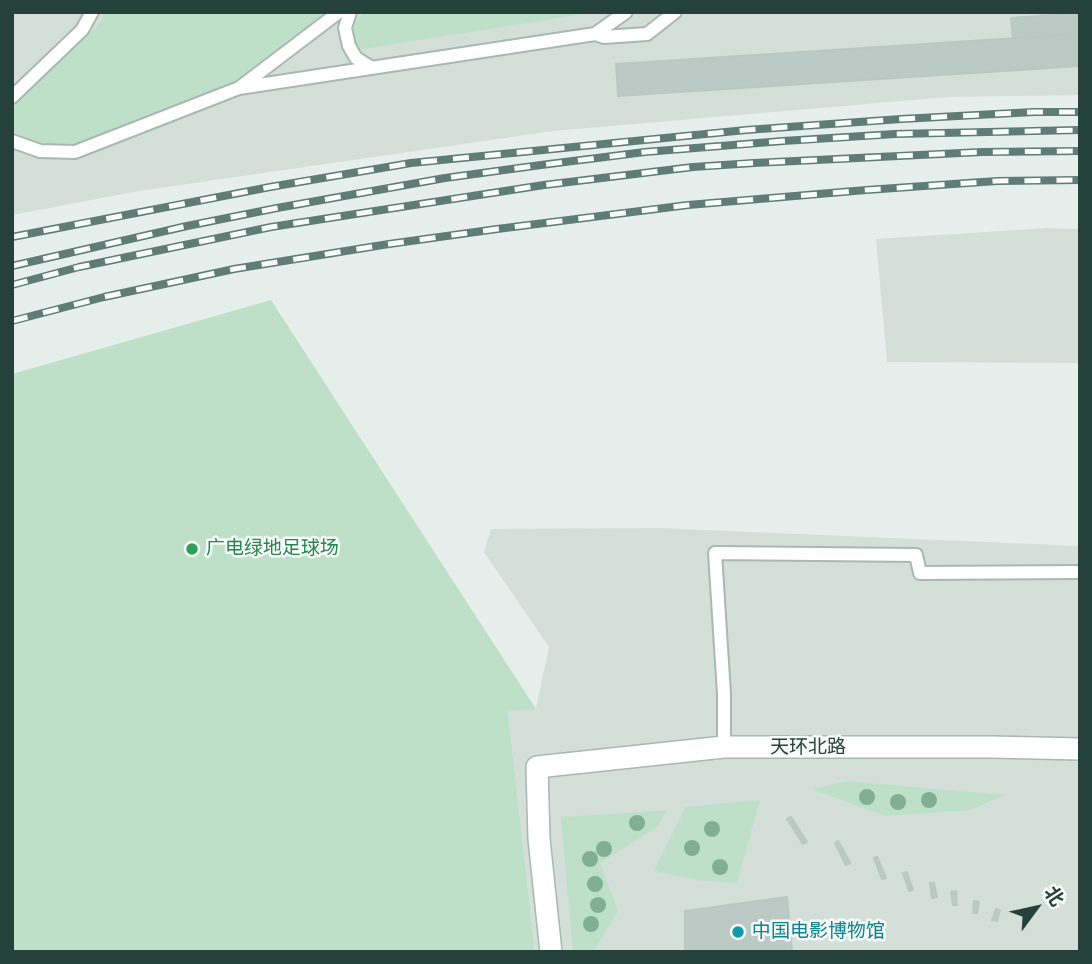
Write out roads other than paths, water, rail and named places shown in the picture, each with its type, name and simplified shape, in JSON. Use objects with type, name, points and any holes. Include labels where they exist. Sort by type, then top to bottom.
[{"type":"street","name":"天环北路","points":[[551,952],[539,839],[537,767],[724,747],[1080,749]]},
{"type":"lane","points":[[12,97],[82,30],[92,12]]},
{"type":"lane","points":[[239,89],[340,12]]},
{"type":"lane","points":[[350,12],[345,28],[349,46],[356,58],[372,68]]},
{"type":"lane","points":[[12,141],[40,152],[75,152],[239,89],[595,34],[626,12]]},
{"type":"lane","points":[[595,34],[604,37],[647,34],[675,12]]},
{"type":"lane","points":[[724,747],[724,694],[715,553],[916,555],[920,573],[1080,572]]},
{"type":"railway","points":[[12,237],[270,187],[411,163],[746,130],[901,119],[1080,112]]},
{"type":"railway","points":[[12,266],[277,208],[445,178],[541,165],[645,152],[783,141],[895,134],[1080,130]]},
{"type":"railway","points":[[12,285],[79,267],[271,227],[544,185],[693,167],[754,163],[982,152],[1080,151]]},
{"type":"railway","points":[[12,321],[104,297],[234,269],[497,229],[688,205],[866,190],[997,181],[1080,180]]},
{"type":"place","name":"广电绿地足球场","points":[[192,549]]},
{"type":"place","name":"中国电影博物馆","points":[[738,932]]}]
